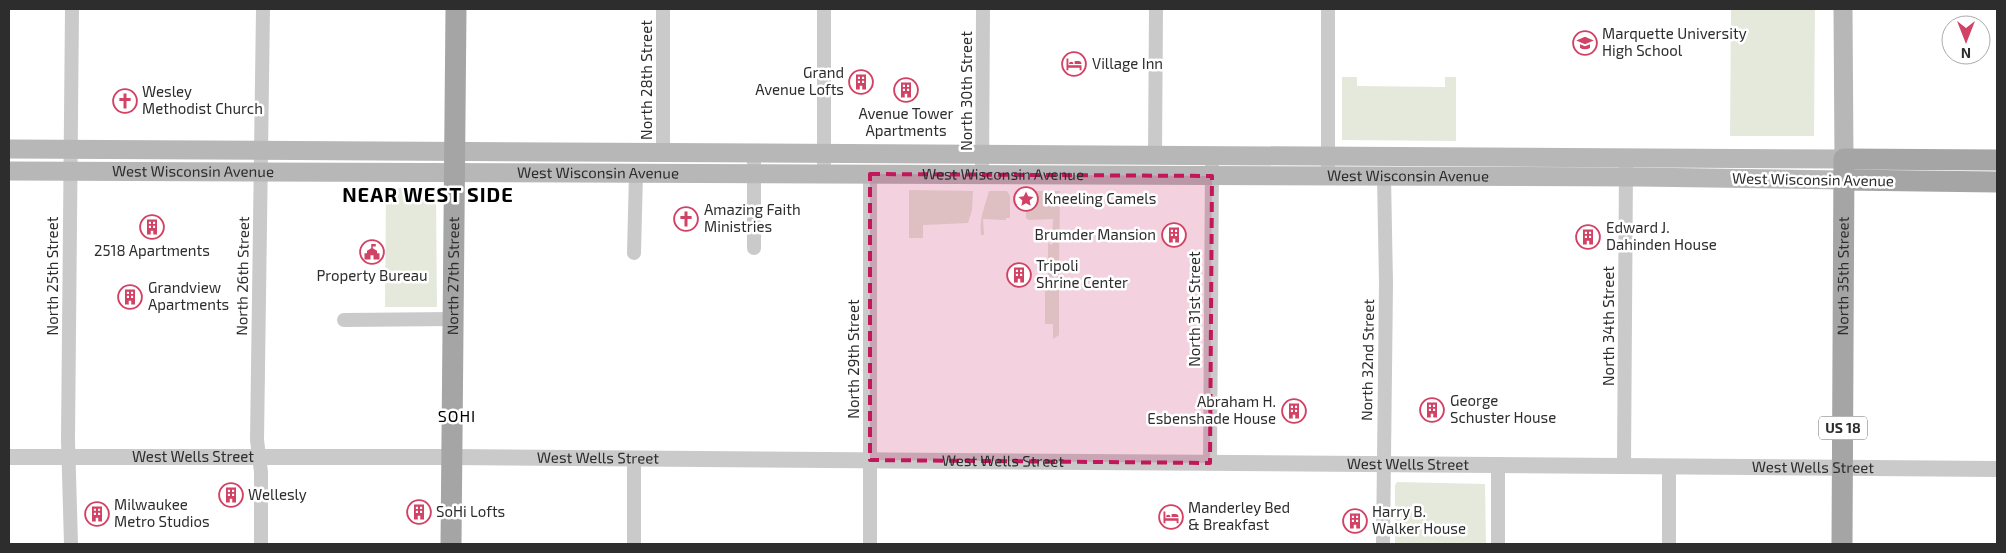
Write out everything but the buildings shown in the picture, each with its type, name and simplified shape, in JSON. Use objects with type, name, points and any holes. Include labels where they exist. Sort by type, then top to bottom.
[{"type":"main road","name":"North 27th Street","points":[[452,544],[456,9]]},
{"type":"main road","name":"North 35th Street","points":[[1842,9],[1844,169],[1842,544]]},
{"type":"main road","name":"West Wisconsin Avenue","points":[[9,149],[1626,156],[1684,157],[1997,182]]},
{"type":"main road","points":[[615,173],[629,164],[651,162],[663,152]]},
{"type":"main road","points":[[1683,177],[1684,157]]},
{"type":"main road","name":"West Wisconsin Avenue","points":[[9,171],[1683,177],[1997,160]]},
{"type":"street","name":"North 25th Street","points":[[71,544],[69,171],[72,9]]},
{"type":"street","name":"North 26th Street","points":[[261,544],[261,472],[258,422],[263,9]]},
{"type":"street","name":"North 28th Street","points":[[663,9],[663,152]]},
{"type":"street","points":[[824,9],[824,173]]},
{"type":"street","name":"North 30th Street","points":[[982,174],[983,9]]},
{"type":"street","points":[[1155,154],[1156,9]]},
{"type":"street","points":[[1328,9],[1328,176]]},
{"type":"street","points":[[754,153],[754,248]]},
{"type":"street","name":"North 31st Street","points":[[1210,463],[1212,155]]},
{"type":"street","name":"North 34th Street","points":[[1624,466],[1626,156]]},
{"type":"street","points":[[634,253],[636,173]]},
{"type":"street","name":"North 29th Street","points":[[870,174],[870,544]]},
{"type":"street","name":"North 32nd Street","points":[[1383,544],[1386,291],[1384,177]]},
{"type":"street","points":[[344,320],[453,319]]},
{"type":"street","name":"West Wells Street","points":[[9,457],[452,457],[1997,469]]},
{"type":"street","points":[[634,459],[634,544]]},
{"type":"street","points":[[1498,465],[1498,544]]},
{"type":"street","points":[[1669,466],[1669,544]]},
{"type":"highlighted area","points":[[870,174],[1212,176],[1210,463],[870,460]]},
{"type":"shaded area","points":[[1731,9],[1815,9],[1814,136],[1730,136]]},
{"type":"shaded area","points":[[1342,77],[1357,77],[1357,86],[1445,87],[1445,77],[1456,77],[1456,141],[1342,140]]},
{"type":"shaded area","points":[[386,188],[434,189],[436,194],[437,307],[385,307]]},
{"type":"shaded area","points":[[909,190],[973,191],[972,210],[968,223],[923,225],[923,238],[909,238]]},
{"type":"shaded area","points":[[989,191],[1007,191],[1010,196],[1010,218],[1006,218],[1006,220],[983,219],[984,235],[981,235],[982,218]]},
{"type":"shaded area","points":[[1028,191],[1060,191],[1059,265],[1048,265],[1048,243],[1052,245],[1053,243],[1053,219],[1029,220],[1026,218],[1026,196]]},
{"type":"shaded area","points":[[1048,270],[1059,270],[1059,335],[1053,339],[1053,324],[1045,324],[1045,280],[1048,279]]},
{"type":"shaded area","points":[[1397,482],[1485,484],[1486,544],[1395,544],[1395,485]]},
{"type":"place","name":"Marquette University High School","points":[[1585,43]]},
{"type":"place","name":"Village Inn","points":[[1074,64]]},
{"type":"place","name":"Grand Avenue Lofts","points":[[861,82]]},
{"type":"place","name":"Avenue Tower Apartments","points":[[906,90]]},
{"type":"place","name":"Wesley Methodist Church","points":[[125,101]]},
{"type":"place","name":"Kneeling Camels","points":[[1026,199]]},
{"type":"place","name":"Amazing Faith Ministries","points":[[686,219]]},
{"type":"place","name":"2518 Apartments","points":[[152,227]]},
{"type":"place","name":"Brumder Mansion","points":[[1174,235]]},
{"type":"place","name":"Edward J. Dahinden House","points":[[1588,237]]},
{"type":"place","name":"Property Bureau","points":[[372,252]]},
{"type":"place","name":"Tripoli Shrine Center","points":[[1019,275]]},
{"type":"place","name":"Grandview Apartments","points":[[130,297]]},
{"type":"place","name":"George Schuster House","points":[[1432,410]]},
{"type":"place","name":"Abraham H. Esbenshade House","points":[[1294,411]]},
{"type":"place","name":"Wellesly","points":[[231,495]]},
{"type":"place","name":"SoHi Lofts","points":[[419,512]]},
{"type":"place","name":"Milwaukee Metro Studios","points":[[97,514]]},
{"type":"place","name":"Manderley Bed & Breakfast","points":[[1171,517]]},
{"type":"place","name":"Harry B. Walker House","points":[[1355,521]]},
{"type":"district","name":"NEAR WEST SIDE","points":[[428,195]]},
{"type":"district","name":"SOHI","points":[[457,416]]}]
